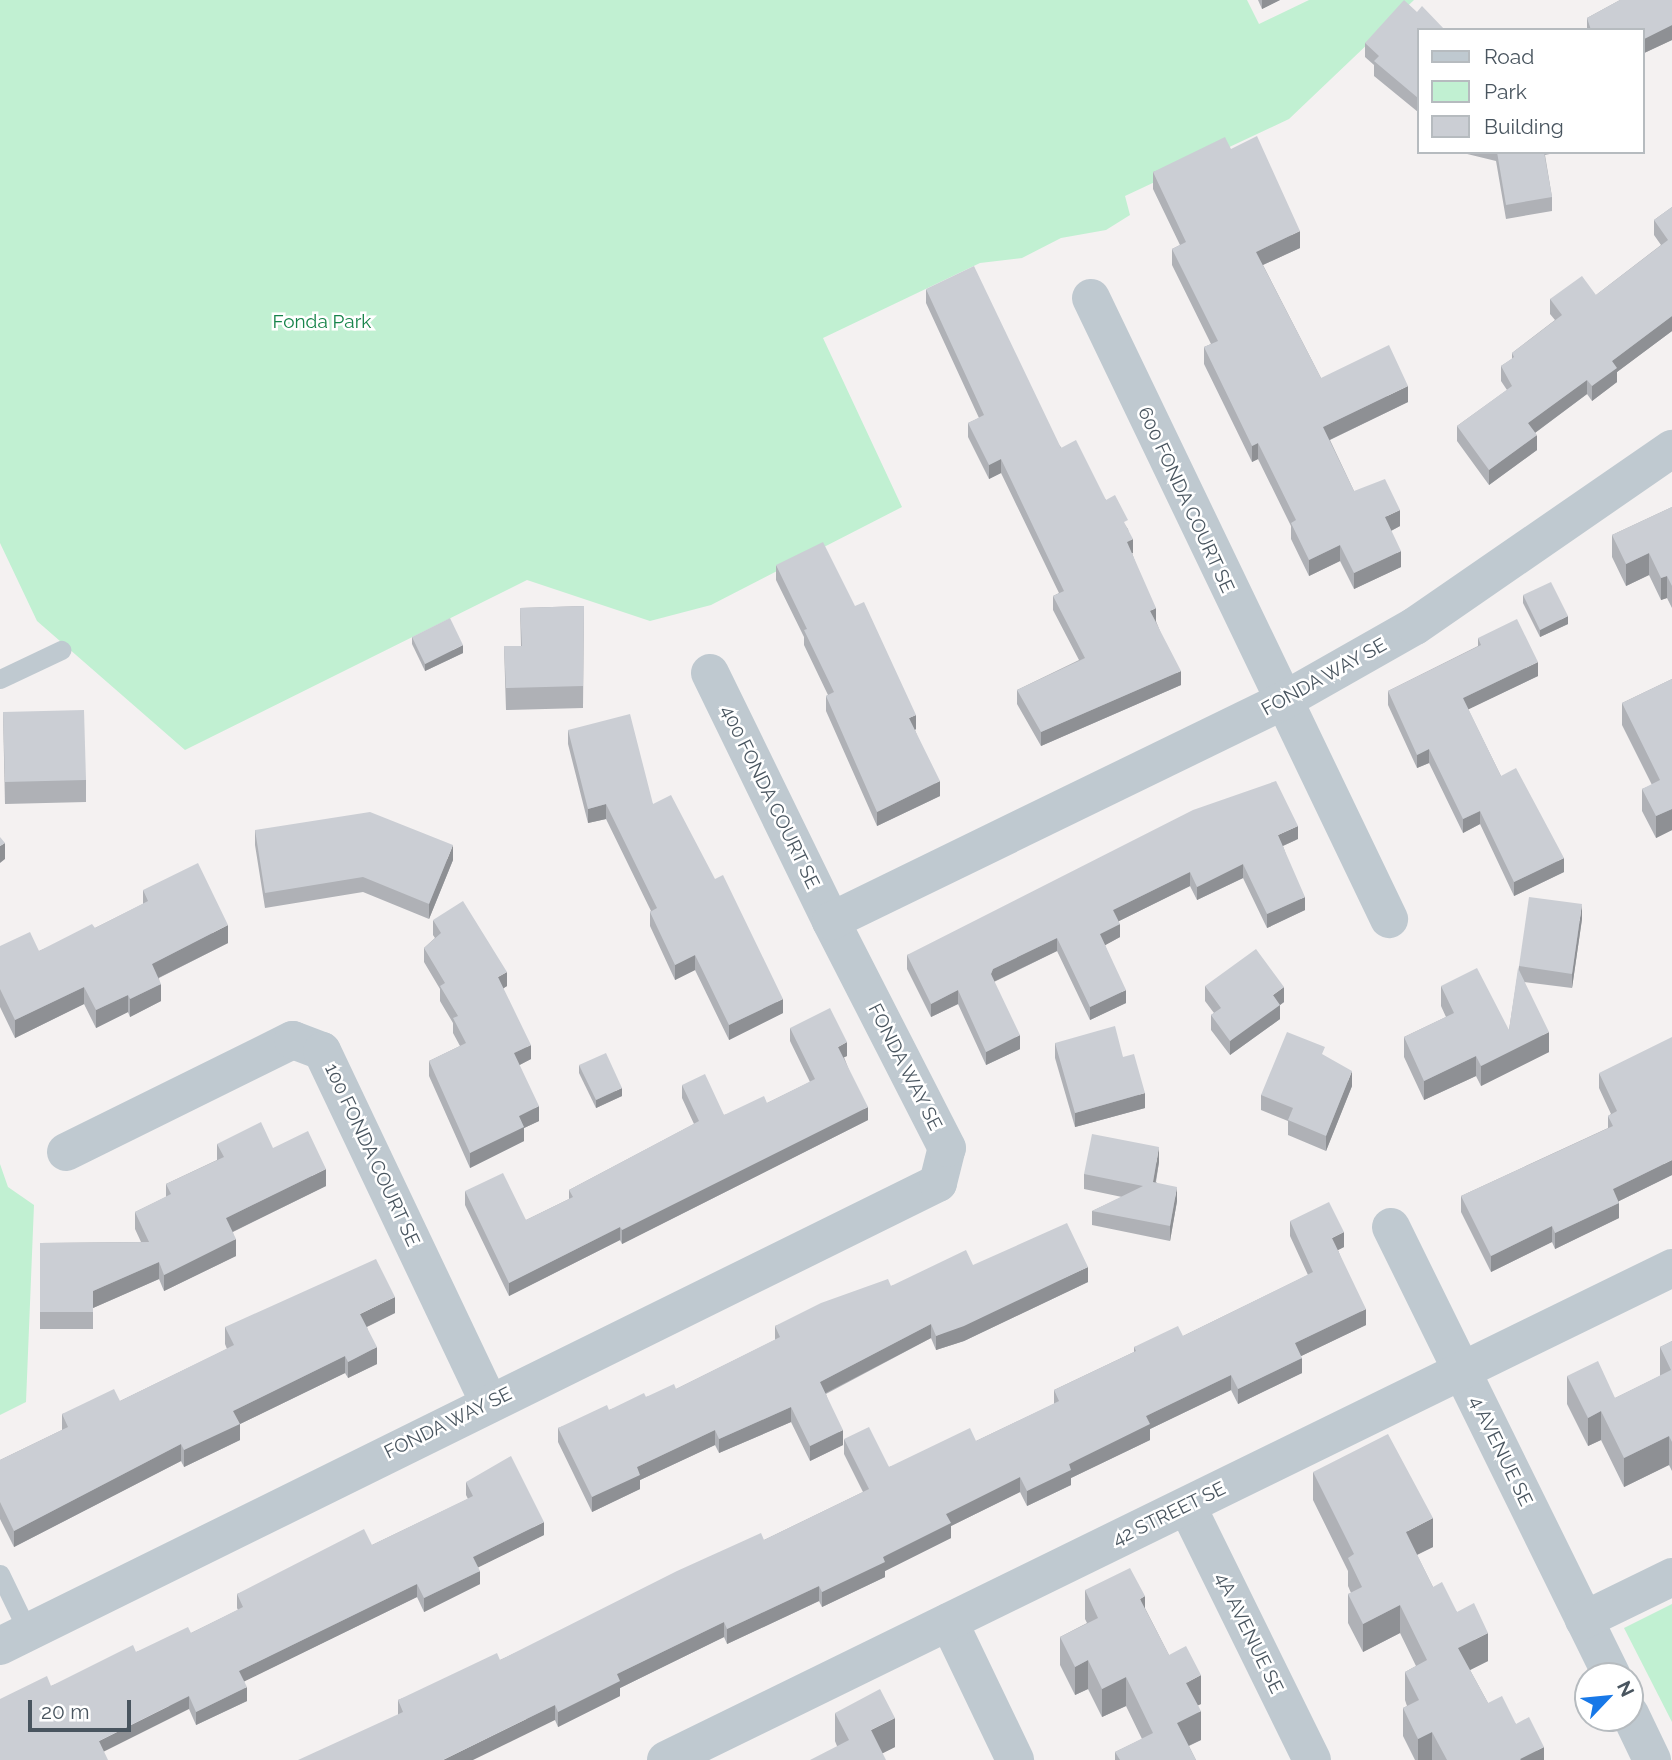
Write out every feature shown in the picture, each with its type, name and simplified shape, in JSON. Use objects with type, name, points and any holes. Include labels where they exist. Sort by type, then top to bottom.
[{"type":"street","name":"600 FONDA COURT SE","points":[[1091,298],[1281,702],[1389,919]]},
{"type":"street","name":"FONDA WAY SE","points":[[14,1639],[938,1183],[947,1148],[831,921],[1281,702],[1415,626],[1672,450]]},
{"type":"street","name":"400 FONDA COURT SE","points":[[710,673],[831,921]]},
{"type":"street","name":"100 FONDA COURT SE","points":[[66,1152],[293,1040],[322,1051],[489,1403]]},
{"type":"street","name":"4 AVENUE SE","points":[[1391,1227],[1605,1662]]},
{"type":"street","name":"42 STREET SE","points":[[688,1755],[949,1622],[1672,1268]]},
{"type":"street","name":"4A AVENUE SE","points":[[1187,1506],[1312,1760]]},
{"type":"street","points":[[1584,1620],[1672,1577]]},
{"type":"street","points":[[949,1622],[1015,1760]]},
{"type":"street","points":[[1639,1732],[1652,1760]]},
{"type":"lane","points":[[0,679],[61,650]]},
{"type":"lane","points":[[0,1574],[14,1639]]},
{"type":"green space","name":"Fonda Park","points":[[0,0],[1247,0],[1259,24],[1309,0],[1414,0],[1289,119],[1125,196],[1130,215],[1106,230],[1061,238],[1022,258],[980,263],[823,338],[902,507],[711,605],[650,621],[527,580],[185,750],[37,621],[0,543]]},
{"type":"green space","points":[[0,1164],[8,1187],[34,1205],[26,1402],[0,1415]]},
{"type":"green space","points":[[1672,1604],[1672,1722],[1644,1667],[1644,1662],[1641,1662],[1624,1628]]},
{"type":"building","points":[[1404,0],[1417,12],[1422,6],[1443,28],[1416,28],[1416,96],[1374,61],[1379,56],[1365,43]]},
{"type":"building","points":[[1620,0],[1672,0],[1672,25],[1644,39],[1644,28],[1590,28],[1587,18]]},
{"type":"building","points":[[1257,136],[1300,231],[1256,252],[1321,378],[1389,345],[1408,386],[1323,427],[1354,491],[1385,479],[1400,510],[1385,517],[1401,551],[1354,573],[1340,545],[1309,560],[1291,523],[1296,520],[1258,443],[1252,446],[1204,347],[1218,341],[1172,249],[1186,242],[1153,172],[1225,137],[1231,149]]},
{"type":"building","points":[[1497,154],[1544,154],[1552,197],[1506,205]]},
{"type":"building","points":[[1672,207],[1672,316],[1612,361],[1617,368],[1592,386],[1587,380],[1528,423],[1537,435],[1489,470],[1457,426],[1512,386],[1501,366],[1514,357],[1512,353],[1562,315],[1550,299],[1582,276],[1596,295],[1668,240],[1654,220]]},
{"type":"building","points":[[974,266],[1061,448],[1076,440],[1106,500],[1115,495],[1128,520],[1124,522],[1133,539],[1127,542],[1156,608],[1150,611],[1181,671],[1041,732],[1017,690],[1085,658],[1053,596],[1064,591],[1001,459],[989,465],[968,423],[984,415],[926,289]]},
{"type":"building","points":[[1672,507],[1672,586],[1667,576],[1661,578],[1649,553],[1626,564],[1612,535]]},
{"type":"building","points":[[823,542],[855,606],[864,602],[916,715],[909,718],[940,781],[877,812],[826,696],[834,692],[776,565]]},
{"type":"building","points":[[1551,582],[1568,616],[1540,630],[1523,595]]},
{"type":"building","points":[[584,606],[583,686],[506,688],[504,646],[522,646],[520,608]]},
{"type":"building","points":[[450,618],[463,645],[425,664],[412,637]]},
{"type":"building","points":[[1517,619],[1538,662],[1463,698],[1501,776],[1516,768],[1564,858],[1514,882],[1480,811],[1463,819],[1429,749],[1417,755],[1388,691],[1481,645],[1478,638]]},
{"type":"building","points":[[1672,679],[1672,809],[1656,816],[1642,789],[1660,780],[1622,703]]},
{"type":"building","points":[[84,710],[86,780],[5,782],[3,712]]},
{"type":"building","points":[[630,714],[653,804],[671,795],[715,879],[723,875],[783,999],[729,1025],[695,955],[675,965],[650,912],[657,908],[606,804],[588,809],[568,730]]},
{"type":"building","points":[[1276,781],[1298,826],[1278,835],[1305,897],[1267,914],[1243,864],[1197,887],[1190,872],[1113,910],[1120,924],[1100,934],[1126,990],[1090,1007],[1057,938],[993,969],[991,974],[1020,1035],[986,1052],[958,990],[931,1004],[907,955],[1193,810]]},
{"type":"building","points":[[370,812],[453,845],[429,904],[363,877],[265,893],[255,830]]},
{"type":"building","points":[[198,863],[228,925],[152,964],[161,984],[130,999],[128,995],[96,1010],[84,987],[15,1020],[0,989],[0,946],[30,932],[39,951],[92,924],[95,928],[148,901],[143,890]]},
{"type":"building","points":[[1529,897],[1582,904],[1572,974],[1519,966]]},
{"type":"building","points":[[463,901],[507,972],[498,977],[531,1045],[514,1053],[539,1106],[519,1116],[524,1127],[470,1153],[429,1061],[466,1043],[453,1018],[458,1016],[440,986],[445,983],[424,948],[441,933],[433,920]]},
{"type":"building","points":[[1256,949],[1284,987],[1273,995],[1280,1005],[1230,1041],[1211,1015],[1221,1008],[1205,986]]},
{"type":"building","points":[[1477,968],[1509,1030],[1518,968],[1549,1032],[1481,1066],[1476,1056],[1424,1081],[1404,1037],[1454,1013],[1441,986]]},
{"type":"building","points":[[830,1008],[847,1042],[838,1047],[868,1107],[622,1230],[620,1227],[509,1283],[465,1191],[503,1173],[526,1220],[573,1197],[569,1190],[699,1121],[682,1085],[705,1074],[724,1115],[764,1096],[767,1103],[815,1079],[790,1028]]},
{"type":"building","points":[[1115,1026],[1123,1057],[1134,1054],[1145,1093],[1075,1113],[1055,1043]]},
{"type":"building","points":[[1287,1032],[1325,1047],[1322,1054],[1352,1071],[1326,1136],[1288,1120],[1293,1108],[1261,1095]]},
{"type":"building","points":[[1672,1037],[1672,1160],[1613,1189],[1619,1203],[1555,1233],[1552,1226],[1491,1256],[1461,1196],[1613,1126],[1608,1116],[1617,1111],[1599,1073]]},
{"type":"building","points":[[606,1053],[622,1088],[596,1100],[579,1065]]},
{"type":"building","points":[[261,1122],[273,1148],[308,1131],[326,1169],[226,1218],[236,1239],[164,1275],[159,1262],[93,1291],[93,1312],[40,1312],[40,1243],[149,1242],[135,1212],[171,1194],[166,1184],[224,1157],[217,1144]]},
{"type":"building","points":[[1092,1134],[1159,1147],[1153,1182],[1177,1187],[1170,1226],[1092,1211],[1143,1186],[1084,1174]]},
{"type":"building","points":[[1329,1202],[1344,1232],[1332,1238],[1366,1309],[1295,1343],[1302,1358],[1238,1389],[1231,1375],[1146,1416],[1150,1424],[1069,1464],[1071,1470],[1027,1491],[1020,1477],[946,1514],[951,1523],[883,1557],[885,1562],[822,1592],[819,1586],[727,1629],[724,1622],[617,1674],[620,1681],[558,1712],[555,1705],[443,1760],[298,1760],[403,1712],[398,1700],[497,1653],[500,1660],[677,1571],[761,1533],[764,1540],[869,1489],[844,1439],[869,1427],[889,1467],[970,1428],[976,1441],[1059,1401],[1054,1390],[1136,1351],[1134,1347],[1178,1326],[1183,1336],[1313,1272],[1290,1221]]},
{"type":"building","points":[[1067,1223],[1088,1267],[964,1326],[936,1336],[931,1324],[820,1382],[843,1430],[810,1446],[791,1407],[719,1439],[715,1430],[637,1467],[640,1475],[592,1497],[558,1428],[607,1405],[609,1410],[644,1393],[646,1397],[674,1384],[676,1389],[780,1337],[775,1326],[821,1303],[888,1279],[891,1286],[966,1250],[973,1265]]},
{"type":"building","points":[[376,1259],[395,1297],[360,1314],[377,1347],[348,1362],[345,1356],[233,1411],[240,1424],[184,1450],[181,1444],[14,1531],[0,1502],[0,1460],[68,1427],[62,1414],[114,1389],[120,1401],[234,1345],[225,1327]]},
{"type":"building","points":[[1672,1341],[1672,1442],[1669,1436],[1624,1458],[1601,1411],[1588,1418],[1567,1376],[1598,1361],[1615,1398],[1671,1370],[1660,1347]]},
{"type":"building","points":[[1388,1434],[1433,1518],[1406,1532],[1433,1587],[1442,1582],[1457,1612],[1474,1603],[1488,1633],[1458,1648],[1488,1703],[1502,1696],[1516,1724],[1529,1717],[1544,1747],[1521,1760],[1447,1760],[1432,1732],[1418,1739],[1403,1708],[1419,1700],[1405,1672],[1427,1660],[1400,1605],[1363,1624],[1348,1594],[1362,1587],[1348,1558],[1354,1554],[1313,1472]]},
{"type":"building","points":[[511,1456],[544,1522],[473,1557],[480,1571],[424,1598],[417,1584],[239,1671],[247,1687],[196,1712],[189,1696],[99,1741],[108,1760],[0,1760],[0,1699],[47,1676],[51,1686],[133,1645],[136,1652],[188,1627],[191,1633],[243,1607],[237,1594],[364,1529],[372,1545],[473,1496],[466,1482]]},
{"type":"building","points":[[1130,1568],[1145,1596],[1140,1599],[1169,1655],[1186,1646],[1201,1675],[1186,1683],[1201,1711],[1177,1723],[1196,1760],[1120,1760],[1115,1752],[1153,1733],[1126,1677],[1102,1689],[1088,1660],[1075,1667],[1060,1637],[1098,1618],[1085,1590]]},
{"type":"building","points":[[880,1689],[895,1718],[871,1730],[886,1760],[810,1760],[849,1740],[835,1713]]}]
